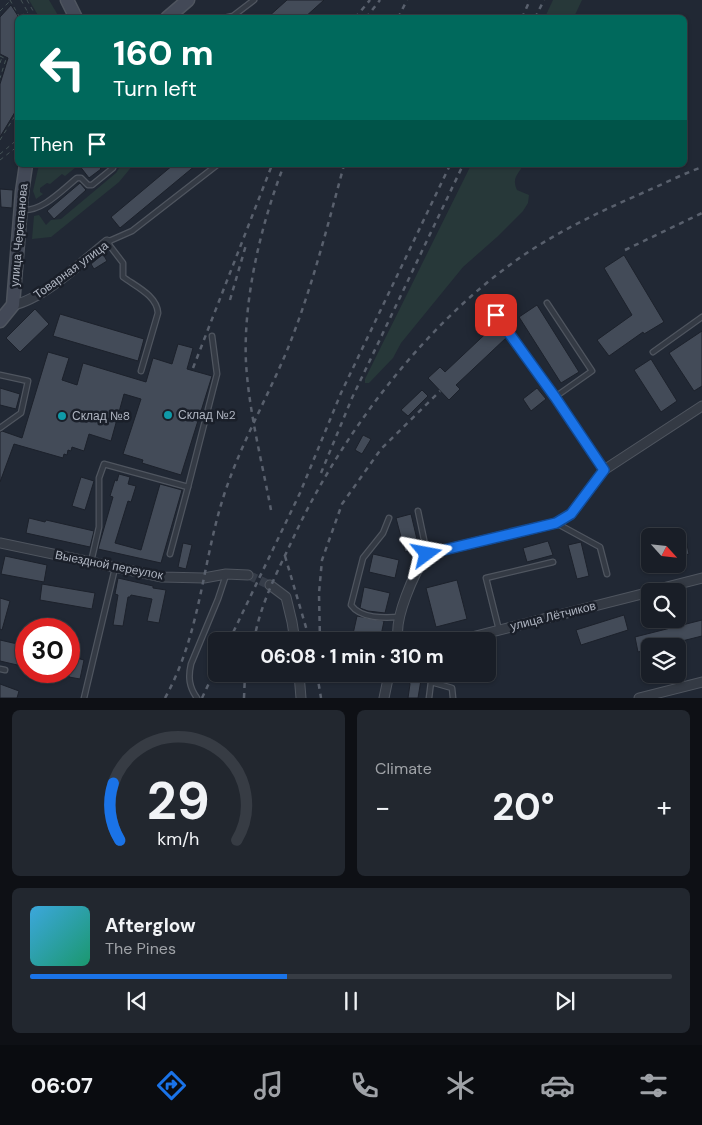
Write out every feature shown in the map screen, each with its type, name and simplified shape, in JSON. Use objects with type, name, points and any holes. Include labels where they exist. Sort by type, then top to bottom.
[{"type":"main road","points":[[66,0],[74,15]]},
{"type":"main road","points":[[170,15],[188,0]]},
{"type":"main road","name":"улица Черепанова","points":[[13,305],[20,210],[26,167]]},
{"type":"main road","name":"Товарная улица","points":[[0,320],[13,305]]},
{"type":"street","name":"Товарная улица","points":[[13,305],[24,303],[39,295],[107,242]]},
{"type":"street","points":[[398,632],[400,616],[418,566],[427,554],[556,523],[571,514],[604,470],[702,406]]},
{"type":"street","name":"Выездной переулок","points":[[0,543],[162,577],[204,578],[226,574],[248,575]]},
{"type":"street","name":"улица Лётчиков","points":[[682,583],[702,578]]},
{"type":"street","points":[[270,585],[286,597],[294,632]]},
{"type":"street","name":"улица Лётчиков","points":[[491,632],[641,594]]},
{"type":"street","points":[[299,682],[301,698]]},
{"type":"street","points":[[384,698],[387,682]]},
{"type":"street","points":[[639,698],[702,682]]},
{"type":"lane","points":[[234,15],[254,0]]},
{"type":"lane","points":[[20,210],[30,211],[45,204],[77,178],[81,178],[88,185],[92,185],[113,167]]},
{"type":"lane","name":"Товарная улица","points":[[107,242],[132,231],[214,167]]},
{"type":"lane","points":[[107,242],[123,263],[123,277],[154,300],[158,306],[158,313],[141,371]]},
{"type":"lane","points":[[548,303],[592,371],[555,397]]},
{"type":"lane","points":[[496,315],[555,397],[604,470]]},
{"type":"lane","points":[[653,352],[702,317]]},
{"type":"lane","points":[[170,554],[217,374],[212,336]]},
{"type":"lane","points":[[0,375],[28,381],[21,413],[0,428]]},
{"type":"lane","points":[[91,562],[99,527],[99,478],[104,464],[188,487]]},
{"type":"lane","points":[[418,512],[427,554]]},
{"type":"lane","points":[[389,518],[383,533],[363,558],[351,605],[354,610],[364,614],[382,618],[400,616]]},
{"type":"lane","points":[[556,523],[600,547],[607,574]]},
{"type":"lane","points":[[499,630],[486,578],[553,562]]},
{"type":"lane","points":[[84,698],[115,568]]},
{"type":"lane","points":[[197,698],[191,689],[189,674],[191,664],[218,599],[226,574]]},
{"type":"lane","points":[[429,698],[431,682],[452,688],[453,698]]},
{"type":"path","points":[[0,12],[10,0],[19,15]]},
{"type":"path","points":[[21,0],[30,15]]},
{"type":"path","points":[[27,0],[35,15]]},
{"type":"path","points":[[23,15],[28,12]]},
{"type":"path","points":[[0,63],[1,56],[6,59],[0,78]]},
{"type":"path","points":[[0,140],[15,117]]},
{"type":"path","points":[[0,153],[15,141]]},
{"type":"path","points":[[0,160],[15,148]]},
{"type":"shaded area","points":[[29,0],[49,0],[58,15],[38,15]]},
{"type":"shaded area","points":[[553,0],[582,0],[575,15],[546,15]]},
{"type":"shaded area","points":[[39,167],[76,167],[65,176],[62,174],[50,184],[47,183],[40,188],[40,192],[43,194],[36,199],[33,191]]},
{"type":"shaded area","points":[[120,167],[131,167],[119,182],[51,237],[32,239],[34,216],[39,215],[46,225],[51,220],[61,219],[116,173]]},
{"type":"shaded area","points":[[470,167],[520,167],[515,184],[517,190],[529,195],[528,203],[523,211],[463,267],[401,343],[393,358],[369,383],[365,383],[365,379]]},
{"type":"building","points":[[287,0],[324,0],[307,15],[270,15]]},
{"type":"building","points":[[11,5],[17,15],[15,15],[15,112],[0,137],[0,84],[8,58],[0,54],[0,17]]},
{"type":"building","points":[[81,167],[100,167],[101,169],[89,178]]},
{"type":"building","points":[[171,167],[194,167],[120,228],[111,217]]},
{"type":"building","points":[[80,183],[86,190],[54,219],[47,211]]},
{"type":"building","points":[[0,189],[13,190],[12,208],[1,207]]},
{"type":"building","points":[[103,254],[107,261],[94,269],[91,264]]},
{"type":"building","points":[[624,255],[664,322],[644,334],[643,332],[609,356],[597,340],[632,315],[604,268]]},
{"type":"building","points":[[537,305],[579,372],[561,383],[519,317]]},
{"type":"building","points":[[35,309],[49,324],[20,352],[6,338]]},
{"type":"building","points":[[60,314],[144,339],[138,361],[53,336]]},
{"type":"building","points":[[497,323],[507,337],[456,385],[460,389],[449,400],[428,378],[440,367],[445,372]]},
{"type":"building","points":[[702,331],[702,386],[694,391],[669,353]]},
{"type":"building","points":[[178,344],[193,348],[187,369],[212,376],[181,475],[142,463],[143,460],[123,454],[141,399],[124,394],[111,441],[89,434],[84,451],[72,447],[71,451],[68,450],[67,455],[64,454],[63,458],[14,444],[0,482],[0,432],[22,438],[48,352],[69,358],[62,380],[77,385],[83,363],[146,382],[153,358],[172,364]]},
{"type":"building","points":[[651,359],[677,401],[661,412],[634,370]]},
{"type":"building","points":[[0,388],[20,394],[16,409],[0,405]]},
{"type":"building","points":[[537,388],[546,399],[531,411],[523,399]]},
{"type":"building","points":[[422,390],[428,396],[408,416],[401,410]]},
{"type":"building","points":[[363,435],[371,439],[362,454],[355,450]]},
{"type":"building","points":[[119,474],[130,477],[128,484],[136,486],[131,502],[128,501],[115,543],[141,550],[160,484],[182,490],[161,563],[98,549],[113,497],[110,496]]},
{"type":"building","points":[[81,477],[94,481],[85,510],[72,506]]},
{"type":"building","points":[[411,514],[419,548],[405,552],[396,518]]},
{"type":"building","points":[[29,518],[94,531],[90,547],[26,533]]},
{"type":"building","points":[[686,540],[689,554],[686,555]]},
{"type":"building","points":[[548,541],[553,555],[527,562],[523,548]]},
{"type":"building","points":[[581,542],[589,576],[577,579],[568,545]]},
{"type":"building","points":[[183,543],[192,545],[186,569],[178,567]]},
{"type":"building","points":[[373,554],[399,560],[395,578],[369,572]]},
{"type":"building","points":[[5,556],[47,565],[44,582],[1,574]]},
{"type":"building","points":[[118,578],[166,590],[159,623],[147,621],[152,599],[131,595],[128,597],[123,626],[113,625],[118,595],[115,594]]},
{"type":"building","points":[[457,580],[467,619],[436,627],[426,588]]},
{"type":"building","points":[[42,584],[95,593],[92,609],[40,600]]},
{"type":"building","points":[[364,587],[390,593],[385,613],[360,608]]},
{"type":"building","points":[[0,598],[10,601],[2,630],[0,629]]},
{"type":"building","points":[[624,615],[628,630],[581,645],[576,630]]},
{"type":"building","points":[[357,616],[384,621],[382,632],[353,632]]},
{"type":"building","points":[[702,620],[702,636],[686,640],[686,638],[641,638],[641,651],[638,652],[635,637],[670,628],[686,628],[686,624]]},
{"type":"building","points":[[0,640],[15,643],[15,664],[0,661]]},
{"type":"building","points":[[80,659],[84,660],[80,679]]},
{"type":"building","points":[[409,682],[421,682],[418,698],[408,698]]},
{"type":"building","points":[[0,684],[19,691],[17,698],[0,698]]},
{"type":"tunnel","points":[[248,575],[270,585]]},
{"type":"railway","points":[[358,15],[370,0]]},
{"type":"railway","points":[[368,15],[380,0]]},
{"type":"railway","points":[[400,15],[407,0]]},
{"type":"railway","points":[[523,15],[530,0]]},
{"type":"railway","points":[[536,15],[544,0]]},
{"type":"railway","points":[[193,368],[271,167]]},
{"type":"railway","points":[[271,510],[250,400],[246,363],[246,339],[247,313],[255,262],[268,212],[283,167]]},
{"type":"railway","points":[[165,698],[177,673],[194,623],[217,521],[230,477],[295,330],[318,260],[343,167]]},
{"type":"railway","points":[[233,632],[300,493],[341,393],[449,167]]},
{"type":"railway","points":[[321,473],[352,398],[462,167]]},
{"type":"railway","points":[[256,632],[271,585],[296,532],[341,451],[397,373],[429,337],[463,303],[499,273],[536,247],[604,210],[702,167]]},
{"type":"railway","points":[[625,250],[702,213]]},
{"type":"railway","points":[[230,300],[246,245]]},
{"type":"railway","points":[[320,632],[319,593],[322,560],[342,504],[381,449],[440,391]]},
{"type":"railway","points":[[285,556],[307,632]]},
{"type":"railway","points":[[202,698],[209,682]]},
{"type":"railway","points":[[244,698],[245,682]]},
{"type":"railway","points":[[318,682],[321,698]]},
{"type":"place","name":"Склад №2","points":[[168,415]]},
{"type":"place","name":"Склад №8","points":[[62,416]]},
{"type":"route","points":[[427,554],[556,523],[571,514],[604,470],[555,397],[496,315]]}]
